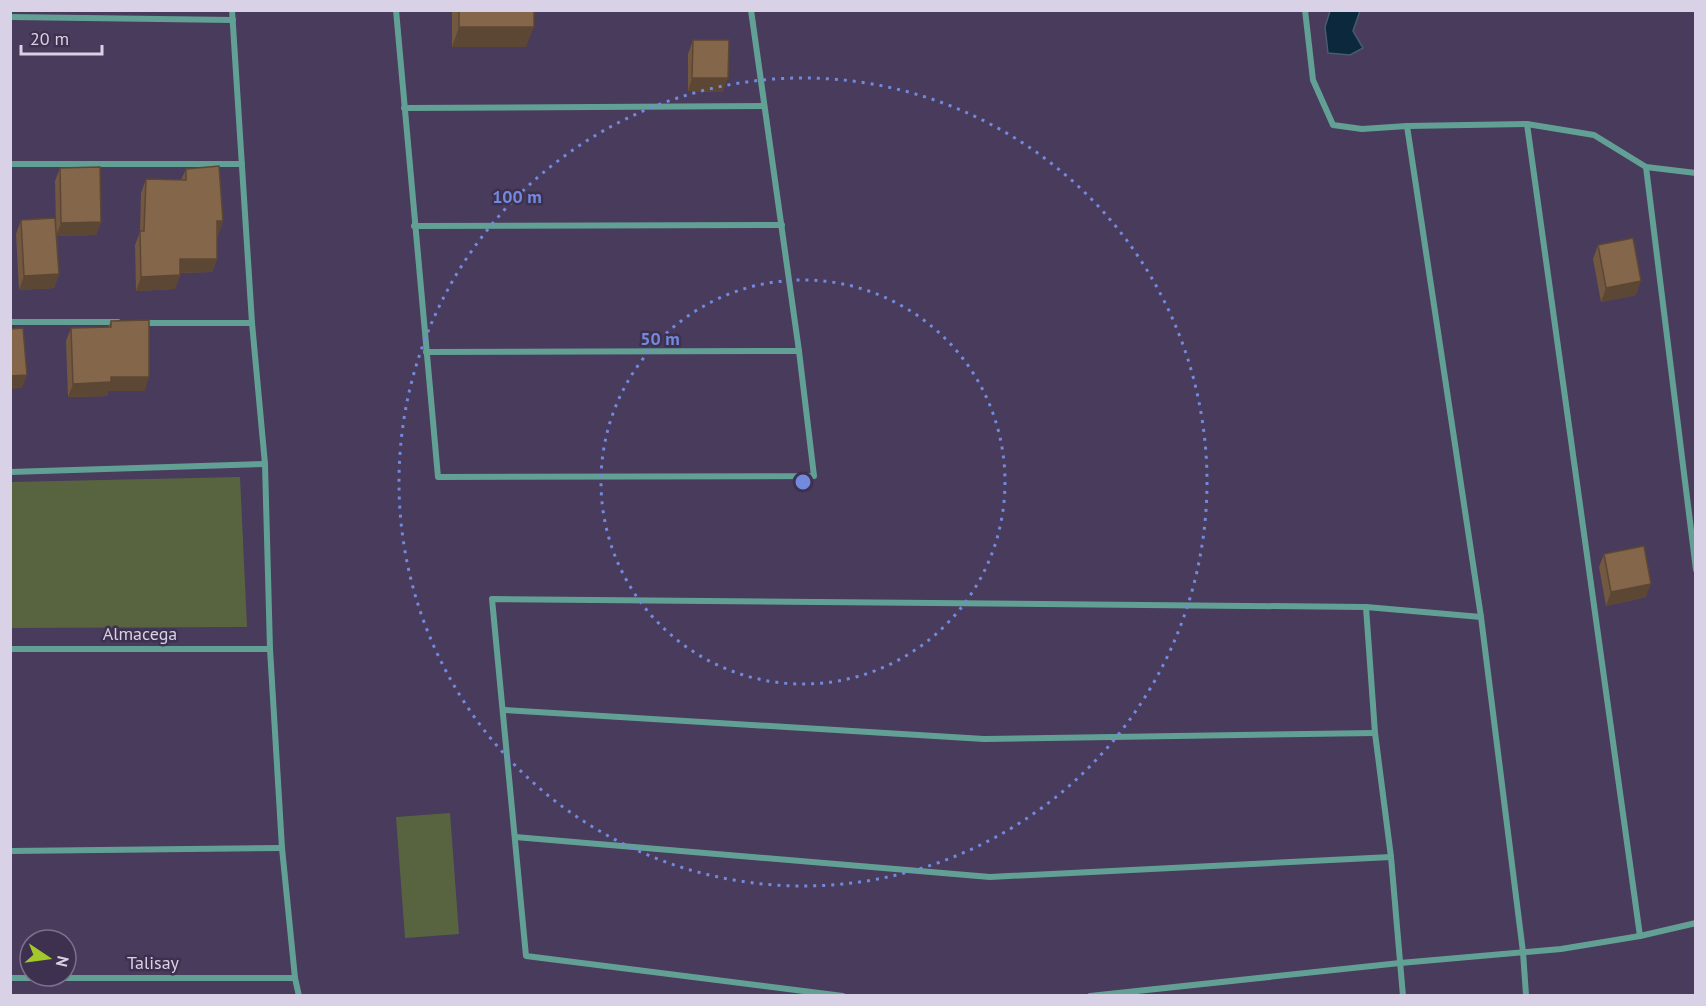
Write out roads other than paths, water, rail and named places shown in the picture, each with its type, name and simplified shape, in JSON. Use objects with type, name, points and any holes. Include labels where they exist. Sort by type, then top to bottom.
[{"type":"street","points":[[232,10],[252,323],[265,464],[270,649],[282,848],[299,996]]},
{"type":"street","points":[[396,10],[438,477],[814,476],[800,351],[751,10]]},
{"type":"street","points":[[1305,10],[1313,80],[1333,125],[1362,129],[1527,124],[1594,135],[1646,167],[1695,173]]},
{"type":"street","points":[[10,17],[233,20]]},
{"type":"street","points":[[404,108],[764,106]]},
{"type":"street","points":[[1527,124],[1640,936]]},
{"type":"street","points":[[1407,126],[1481,617],[1526,995]]},
{"type":"street","points":[[10,164],[242,164]]},
{"type":"street","points":[[1646,167],[1695,570]]},
{"type":"street","points":[[414,226],[782,225]]},
{"type":"street","points":[[10,322],[126,322]]},
{"type":"street","points":[[137,323],[252,323]]},
{"type":"street","points":[[426,352],[800,351]]},
{"type":"street","points":[[10,472],[265,464]]},
{"type":"street","points":[[843,996],[526,956],[492,599],[1366,608],[1481,617]]},
{"type":"street","points":[[1366,608],[1375,733],[1391,857],[1403,996]]},
{"type":"street","name":"Almacega","points":[[10,649],[270,649]]},
{"type":"street","points":[[504,710],[984,739],[1375,733]]},
{"type":"street","points":[[515,837],[990,877],[1391,857]]},
{"type":"street","points":[[10,851],[282,848]]},
{"type":"street","points":[[1090,996],[1400,963],[1560,949],[1640,936],[1695,923]]},
{"type":"street","name":"Talisay","points":[[10,978],[296,978]]},
{"type":"water","points":[[1330,11],[1360,11],[1353,31],[1363,48],[1350,55],[1328,53],[1325,27]]}]
